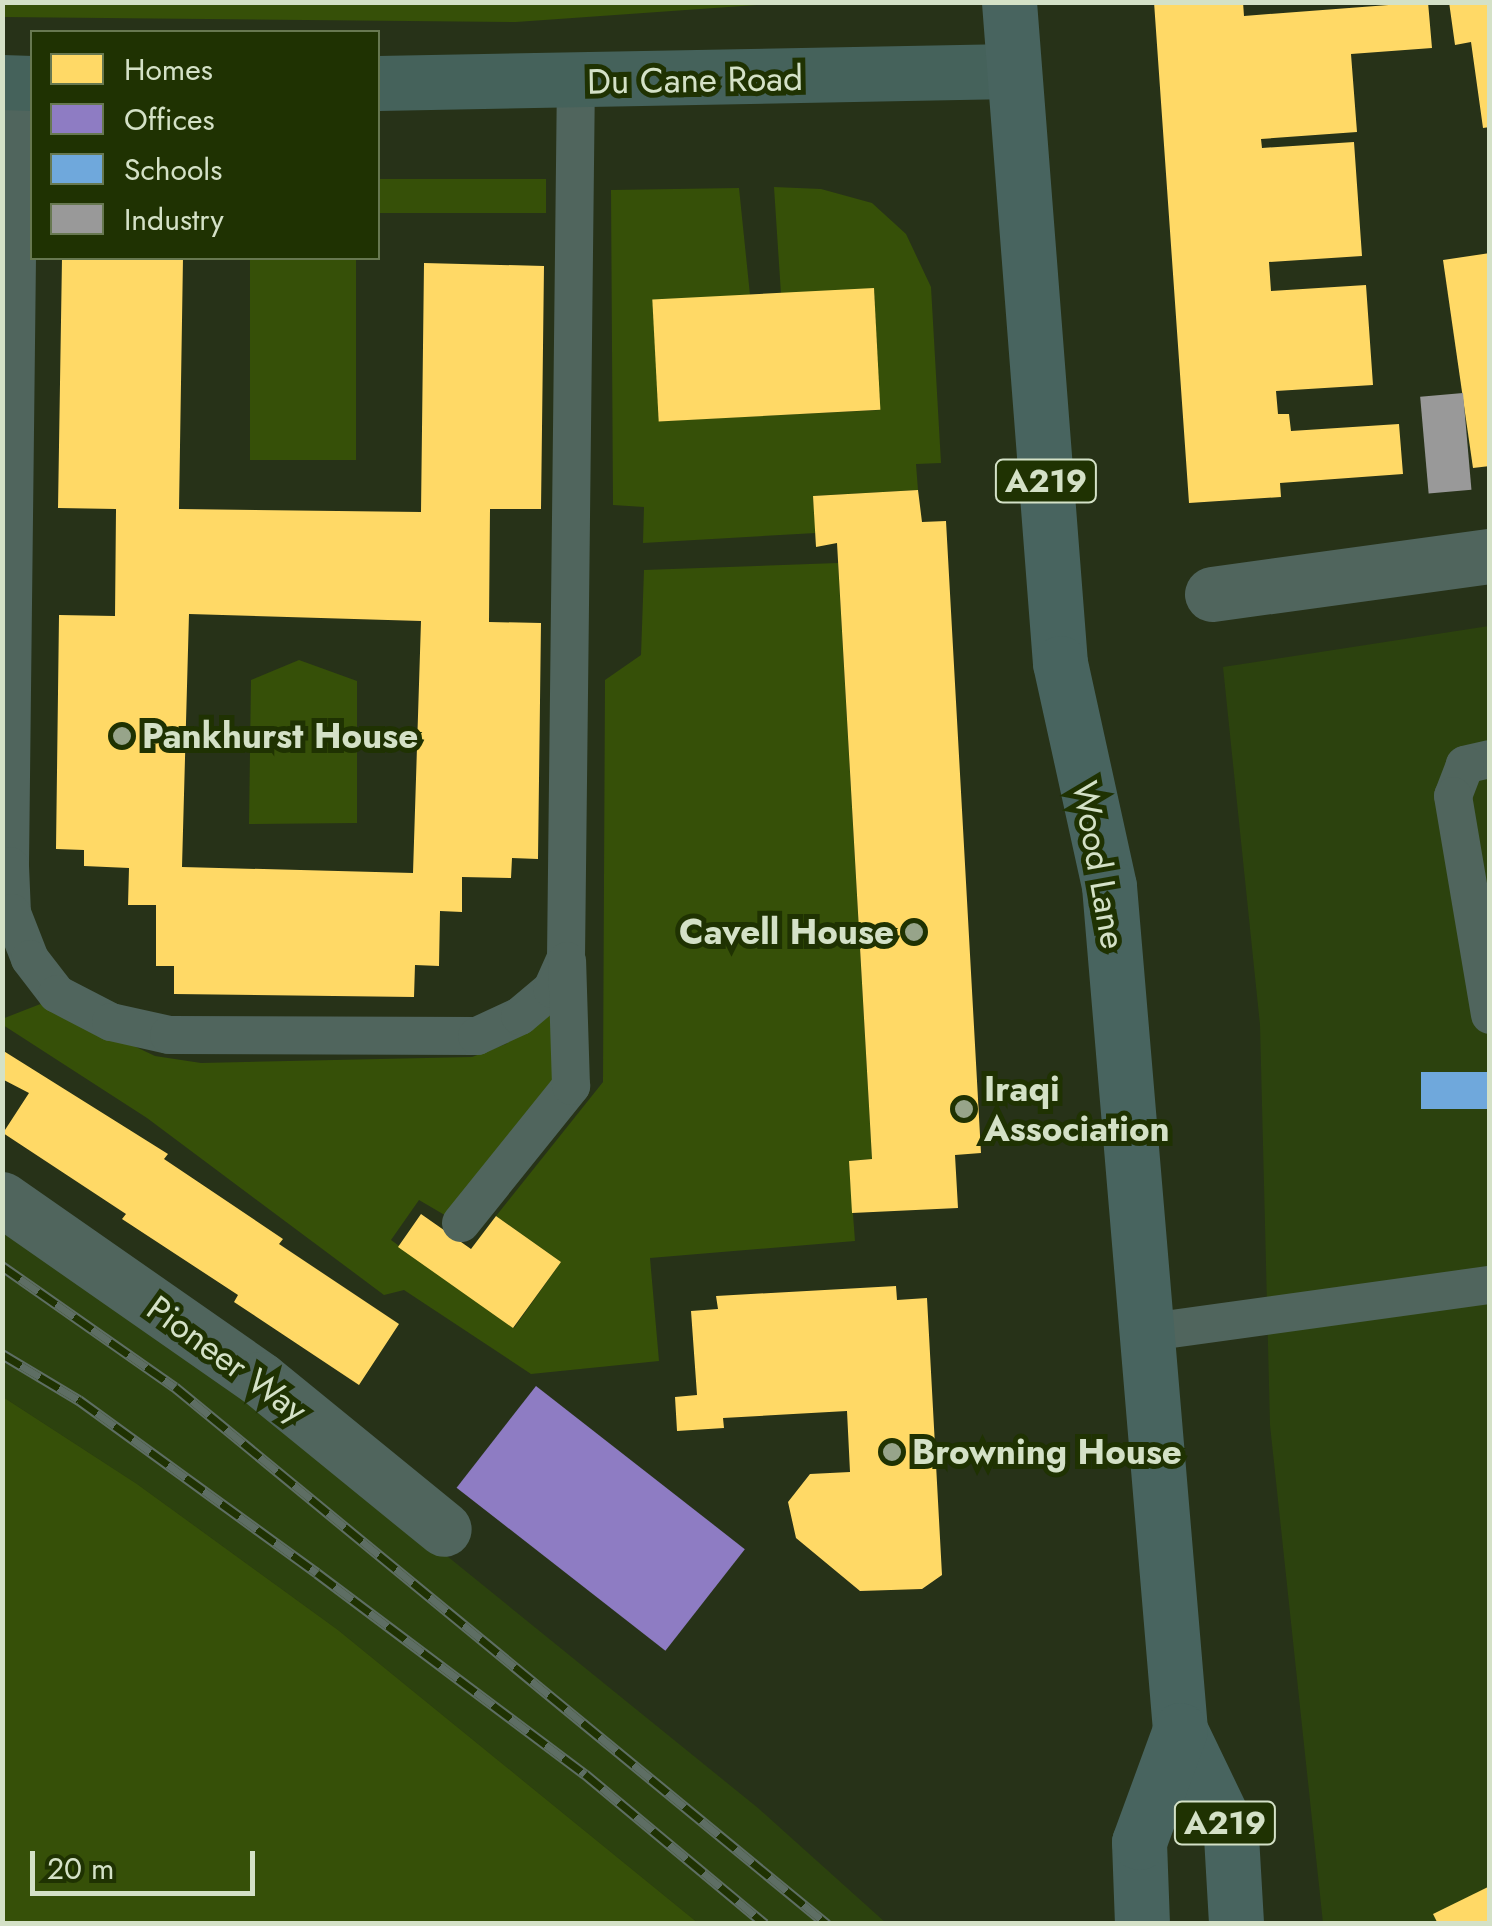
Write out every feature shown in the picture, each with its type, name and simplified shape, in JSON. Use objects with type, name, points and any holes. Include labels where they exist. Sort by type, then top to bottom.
[{"type":"main road","name":"Wood Lane","points":[[1009,2],[1060,663],[1109,886],[1150,1332],[1180,1730],[1231,1836],[1236,1924]]},
{"type":"main road","name":"Wood Lane","points":[[1142,1924],[1139,1842],[1180,1730]]},
{"type":"street","name":"Du Cane Road","points":[[380,83],[576,83],[1012,70]]},
{"type":"street","points":[[1212,594],[1490,556]]},
{"type":"street","name":"Pioneer Way","points":[[2,1199],[260,1379],[444,1529]]},
{"type":"lane","points":[[18,82],[6,863],[12,913],[30,959],[57,994],[110,1022],[169,1035],[477,1036],[520,1016],[552,989],[566,958]]},
{"type":"lane","points":[[461,1223],[571,1086],[566,958],[576,83]]},
{"type":"lane","points":[[1490,759],[1465,765],[1453,796],[1490,1015]]},
{"type":"lane","points":[[1150,1332],[1490,1285]]},
{"type":"shaded area","points":[[3,2],[785,3],[516,22],[3,17]]},
{"type":"shaded area","points":[[380,179],[546,179],[546,213],[380,213]]},
{"type":"shaded area","points":[[774,187],[821,189],[872,203],[906,234],[931,287],[941,463],[916,464],[918,490],[813,496],[816,533],[643,543],[644,507],[613,505],[611,190],[739,188],[750,295],[653,301],[659,421],[880,410],[874,289],[781,294]]},
{"type":"shaded area","points":[[250,260],[356,260],[356,460],[250,460]]},
{"type":"shaded area","points":[[838,563],[872,1159],[849,1161],[855,1241],[650,1258],[659,1361],[531,1374],[404,1290],[384,1295],[147,1118],[3,1025],[2,1019],[43,1003],[155,1056],[201,1063],[472,1057],[506,1044],[543,1014],[556,1017],[559,1078],[448,1217],[419,1200],[391,1240],[514,1328],[561,1262],[496,1216],[603,1082],[605,680],[641,655],[644,570]]},
{"type":"shaded area","points":[[1489,626],[1489,1923],[1323,1923],[1270,1425],[1260,1025],[1223,667]]},
{"type":"shaded area","points":[[299,660],[357,681],[357,823],[249,824],[251,680]]},
{"type":"shaded area","points":[[2,1226],[105,1295],[447,1556],[758,1808],[886,1923],[698,1923],[338,1630],[137,1484],[3,1397]]},
{"type":"shaded area","points":[[3,1397],[137,1484],[338,1630],[698,1923],[3,1923]]},
{"type":"building: Homes","points":[[1154,2],[1243,2],[1244,16],[1428,2],[1432,48],[1351,54],[1357,132],[1261,139],[1262,148],[1354,142],[1362,256],[1269,262],[1271,291],[1366,285],[1373,385],[1276,391],[1278,414],[1289,414],[1291,431],[1399,424],[1403,474],[1280,483],[1281,497],[1189,503]]},
{"type":"building: Homes","points":[[1449,2],[1490,2],[1490,127],[1483,128],[1471,42],[1455,45]]},
{"type":"building: Homes","points":[[1490,253],[1490,466],[1473,468],[1443,260]]},
{"type":"building: Homes","name":"Pankhurst House","points":[[62,260],[183,260],[179,509],[421,512],[424,263],[544,266],[541,509],[490,509],[489,622],[541,623],[538,859],[512,858],[511,878],[462,877],[462,912],[440,911],[439,966],[415,965],[414,997],[174,994],[174,966],[156,966],[156,905],[128,905],[129,868],[84,866],[84,850],[56,849],[59,615],[115,616],[116,509],[58,508]],"holes":[[[189,614],[421,621],[413,873],[182,867]]]},
{"type":"building: Homes","points":[[874,288],[880,410],[659,421],[652,300]]},
{"type":"building: Homes","name":"Cavell House","points":[[918,490],[922,522],[946,521],[981,1153],[955,1155],[958,1208],[852,1213],[849,1161],[872,1159],[837,543],[816,547],[813,496]]},
{"type":"building: Homes","points":[[2,1050],[168,1154],[164,1159],[283,1239],[279,1244],[399,1324],[359,1385],[234,1302],[238,1295],[122,1219],[126,1214],[3,1133],[29,1093],[2,1079]]},
{"type":"building: Homes","points":[[421,1214],[471,1249],[496,1216],[561,1262],[513,1328],[398,1247]]},
{"type":"building: Homes","name":"Browning House","points":[[896,1286],[897,1300],[927,1298],[942,1575],[922,1589],[860,1591],[796,1538],[788,1502],[810,1474],[850,1472],[847,1411],[723,1418],[724,1428],[677,1431],[675,1397],[697,1395],[691,1311],[718,1309],[716,1296]]},
{"type":"building: Homes","points":[[1490,1886],[1490,1924],[1438,1924],[1433,1914]]},
{"type":"building: Offices","points":[[536,1386],[745,1549],[665,1651],[457,1488]]},
{"type":"building: Schools","points":[[1421,1072],[1490,1072],[1490,1109],[1421,1109]]},
{"type":"building: Industry","points":[[1463,393],[1471,490],[1429,493],[1420,397]]},
{"type":"railway","points":[[2,1266],[175,1387],[827,1924]]},
{"type":"railway","points":[[2,1354],[79,1400],[317,1573],[585,1774],[765,1924]]},
{"type":"place","name":"Pankhurst House","points":[[122,736]]},
{"type":"place","name":"Cavell House","points":[[914,932]]},
{"type":"place","name":"Iraqi Association","points":[[964,1109]]},
{"type":"place","name":"Browning House","points":[[892,1452]]}]
